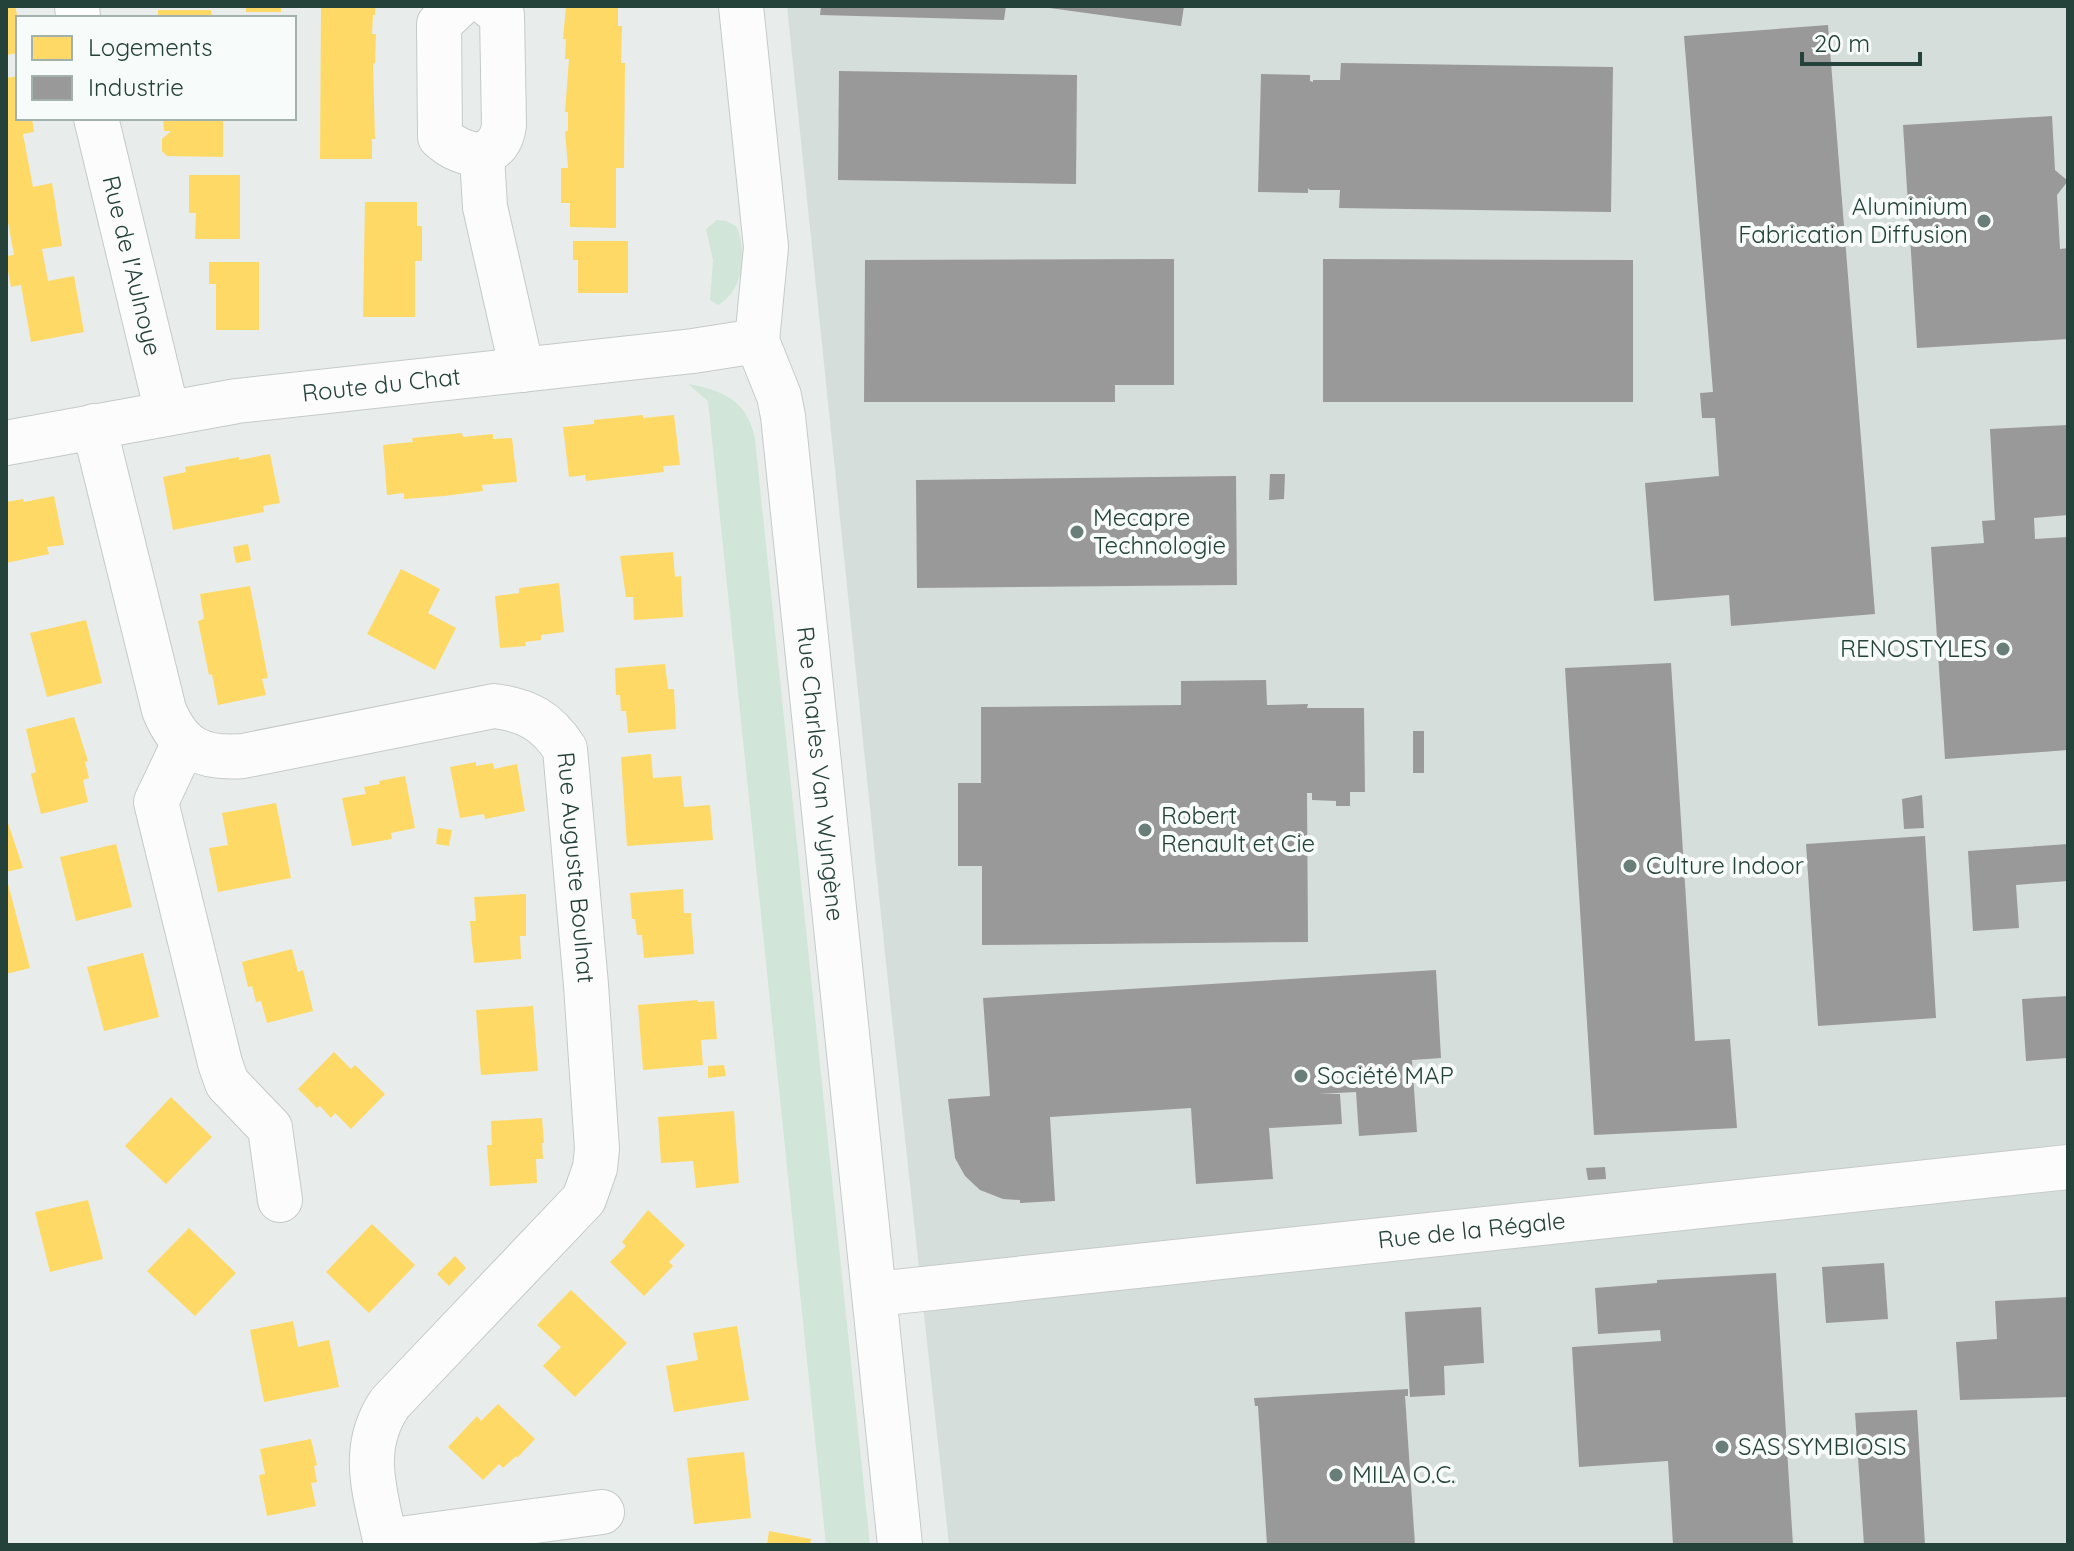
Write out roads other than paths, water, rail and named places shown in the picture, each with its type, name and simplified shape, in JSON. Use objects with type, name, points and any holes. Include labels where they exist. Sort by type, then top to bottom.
[{"type":"street","points":[[458,6],[439,24],[440,137],[465,153],[482,156],[496,147],[504,125],[502,15],[490,6]]},
{"type":"street","name":"Rue Charles Van Wyngène","points":[[741,6],[766,247],[757,341],[779,396],[783,416],[900,1545]]},
{"type":"street","name":"Rue de l'Aulnoye","points":[[96,120],[167,412]]},
{"type":"street","points":[[482,156],[485,207],[522,370]]},
{"type":"street","name":"Route du Chat","points":[[6,443],[237,401],[757,341]]},
{"type":"street","points":[[94,426],[164,710],[171,728],[184,743],[156,802],[220,1063],[227,1083],[270,1128],[280,1200]]},
{"type":"street","name":"Rue Auguste Boulnat","points":[[184,743],[207,755],[243,756],[494,706],[514,708],[542,721],[565,749],[586,985],[597,1149],[595,1168],[584,1199],[390,1403],[378,1420],[370,1454],[386,1543],[602,1512]]},
{"type":"street","name":"Rue de la Régale","points":[[875,1294],[2068,1167]]},
{"type":"place","name":"Aluminium Fabrication Diffusion","points":[[1984,221]]},
{"type":"place","name":"Mecapre Technologie","points":[[1077,532]]},
{"type":"place","name":"RENOSTYLES","points":[[2003,649]]},
{"type":"place","name":"Robert Renault et Cie","points":[[1145,830]]},
{"type":"place","name":"Culture Indoor","points":[[1630,866]]},
{"type":"place","name":"Société MAP","points":[[1301,1076]]},
{"type":"place","name":"SAS SYMBIOSIS","points":[[1722,1447]]},
{"type":"place","name":"MILA O.C.","points":[[1336,1475]]}]
